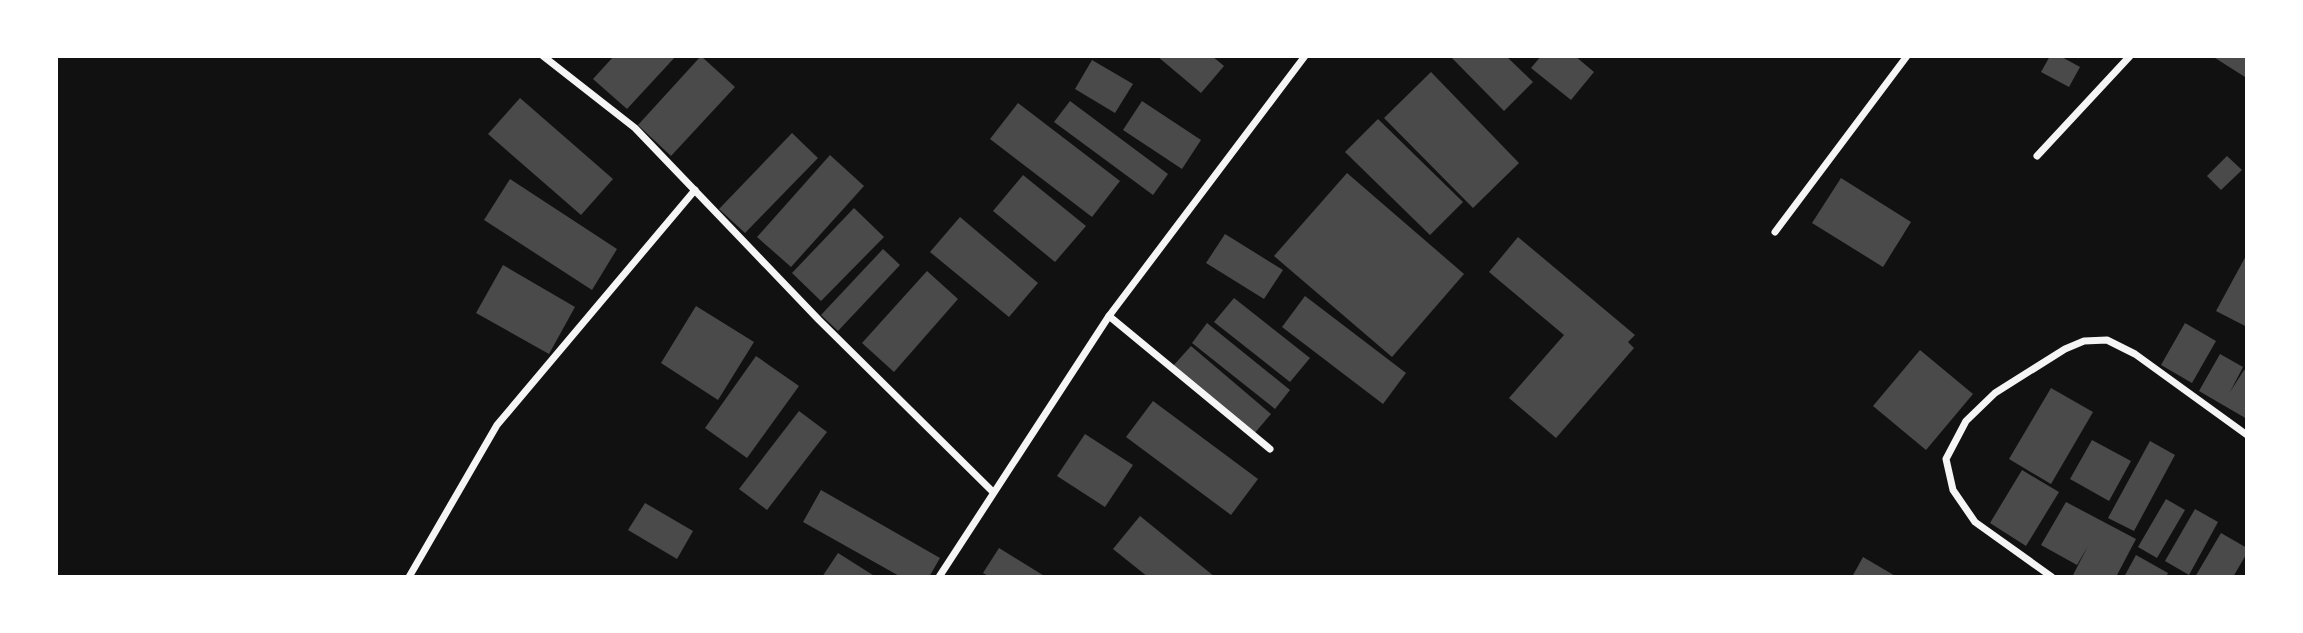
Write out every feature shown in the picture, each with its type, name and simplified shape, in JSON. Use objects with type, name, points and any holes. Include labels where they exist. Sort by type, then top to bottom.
[{"type":"street","points":[[939,577],[1109,316],[1305,56]]},
{"type":"street","points":[[1775,232],[1907,56]]},
{"type":"street","points":[[2037,156],[2130,56]]},
{"type":"street","points":[[546,58],[635,128],[819,320],[993,492]]},
{"type":"street","points":[[409,577],[497,425],[695,190]]},
{"type":"street","points":[[1109,316],[1270,449]]},
{"type":"street","points":[[2052,577],[1975,522],[1952,490],[1946,459],[1966,421],[1995,393],[2065,349],[2084,341],[2107,340],[2135,354],[2247,435]]},
{"type":"building","points":[[614,56],[676,56],[627,109],[593,79]]},
{"type":"building","points":[[701,56],[735,87],[671,156],[638,125]]},
{"type":"building","points":[[1157,56],[1212,56],[1224,66],[1201,93]]},
{"type":"building","points":[[1450,56],[1506,56],[1533,82],[1504,111]]},
{"type":"building","points":[[1541,56],[1575,56],[1594,72],[1571,100],[1531,68]]},
{"type":"building","points":[[2050,56],[2060,56],[2080,67],[2069,87],[2041,72]]},
{"type":"building","points":[[2212,56],[2247,56],[2245,77]]},
{"type":"building","points":[[1092,60],[1133,84],[1115,113],[1075,89]]},
{"type":"building","points":[[1431,72],[1519,163],[1473,208],[1384,118]]},
{"type":"building","points":[[520,98],[613,179],[581,215],[488,134]]},
{"type":"building","points":[[1070,101],[1168,174],[1153,195],[1054,122]]},
{"type":"building","points":[[1142,101],[1201,140],[1182,169],[1123,130]]},
{"type":"building","points":[[1018,103],[1120,181],[1092,217],[990,139]]},
{"type":"building","points":[[1378,119],[1463,202],[1430,235],[1345,152]]},
{"type":"building","points":[[792,133],[818,158],[745,233],[719,209]]},
{"type":"building","points":[[830,155],[864,186],[791,267],[757,237]]},
{"type":"building","points":[[2227,156],[2242,170],[2221,190],[2207,176]]},
{"type":"building","points":[[1347,173],[1464,274],[1392,357],[1274,256]]},
{"type":"building","points":[[1023,175],[1086,226],[1055,262],[993,211]]},
{"type":"building","points":[[1841,178],[1911,222],[1883,267],[1812,223]]},
{"type":"building","points":[[510,179],[617,249],[592,290],[484,220]]},
{"type":"building","points":[[854,208],[884,237],[821,301],[792,273]]},
{"type":"building","points":[[960,217],[1038,283],[1009,317],[930,252]]},
{"type":"building","points":[[1225,234],[1283,270],[1264,299],[1206,263]]},
{"type":"building","points":[[1518,237],[1635,335],[1628,342],[1634,348],[1556,438],[1509,398],[1564,335],[1489,272]]},
{"type":"building","points":[[883,249],[900,265],[838,331],[821,315]]},
{"type":"building","points":[[2247,254],[2247,327],[2216,311]]},
{"type":"building","points":[[503,265],[575,307],[549,354],[476,313]]},
{"type":"building","points":[[927,271],[958,299],[894,372],[862,343]]},
{"type":"building","points":[[1305,296],[1406,373],[1383,404],[1282,327]]},
{"type":"building","points":[[1234,298],[1310,358],[1290,382],[1214,322]]},
{"type":"building","points":[[696,306],[754,342],[718,400],[661,363]]},
{"type":"building","points":[[1207,323],[1290,390],[1275,409],[1192,343]]},
{"type":"building","points":[[2185,323],[2216,341],[2192,383],[2161,365]]},
{"type":"building","points":[[1191,346],[1271,414],[1253,435],[1173,366]]},
{"type":"building","points":[[1920,350],[1973,394],[1926,450],[1873,406]]},
{"type":"building","points":[[2220,354],[2243,367],[2230,392],[2244,370],[2247,371],[2247,419],[2199,391]]},
{"type":"building","points":[[756,356],[799,386],[747,458],[705,428]]},
{"type":"building","points":[[2051,388],[2093,412],[2051,484],[2009,459]]},
{"type":"building","points":[[1153,401],[1258,479],[1231,515],[1126,437]]},
{"type":"building","points":[[799,411],[827,432],[767,510],[739,489]]},
{"type":"building","points":[[1085,434],[1133,465],[1105,507],[1057,476]]},
{"type":"building","points":[[2092,440],[2131,461],[2109,501],[2070,479]]},
{"type":"building","points":[[2150,441],[2175,455],[2134,531],[2108,518]]},
{"type":"building","points":[[2022,470],[2059,492],[2026,546],[1990,523]]},
{"type":"building","points":[[821,490],[940,558],[929,577],[901,577],[803,522]]},
{"type":"building","points":[[2166,499],[2185,510],[2157,558],[2138,547]]},
{"type":"building","points":[[2066,502],[2136,539],[2116,577],[2072,577],[2088,546],[2077,565],[2041,545]]},
{"type":"building","points":[[645,503],[693,531],[677,559],[628,530]]},
{"type":"building","points":[[2195,509],[2218,522],[2189,575],[2165,561]]},
{"type":"building","points":[[1140,516],[1215,577],[1148,577],[1113,549]]},
{"type":"building","points":[[2221,533],[2247,548],[2247,553],[2233,577],[2195,577]]},
{"type":"building","points":[[999,548],[1046,577],[990,577],[983,573]]},
{"type":"building","points":[[838,553],[876,577],[822,577]]},
{"type":"building","points":[[2136,555],[2168,573],[2166,577],[2124,577]]},
{"type":"building","points":[[1863,557],[1897,577],[1852,577]]}]
